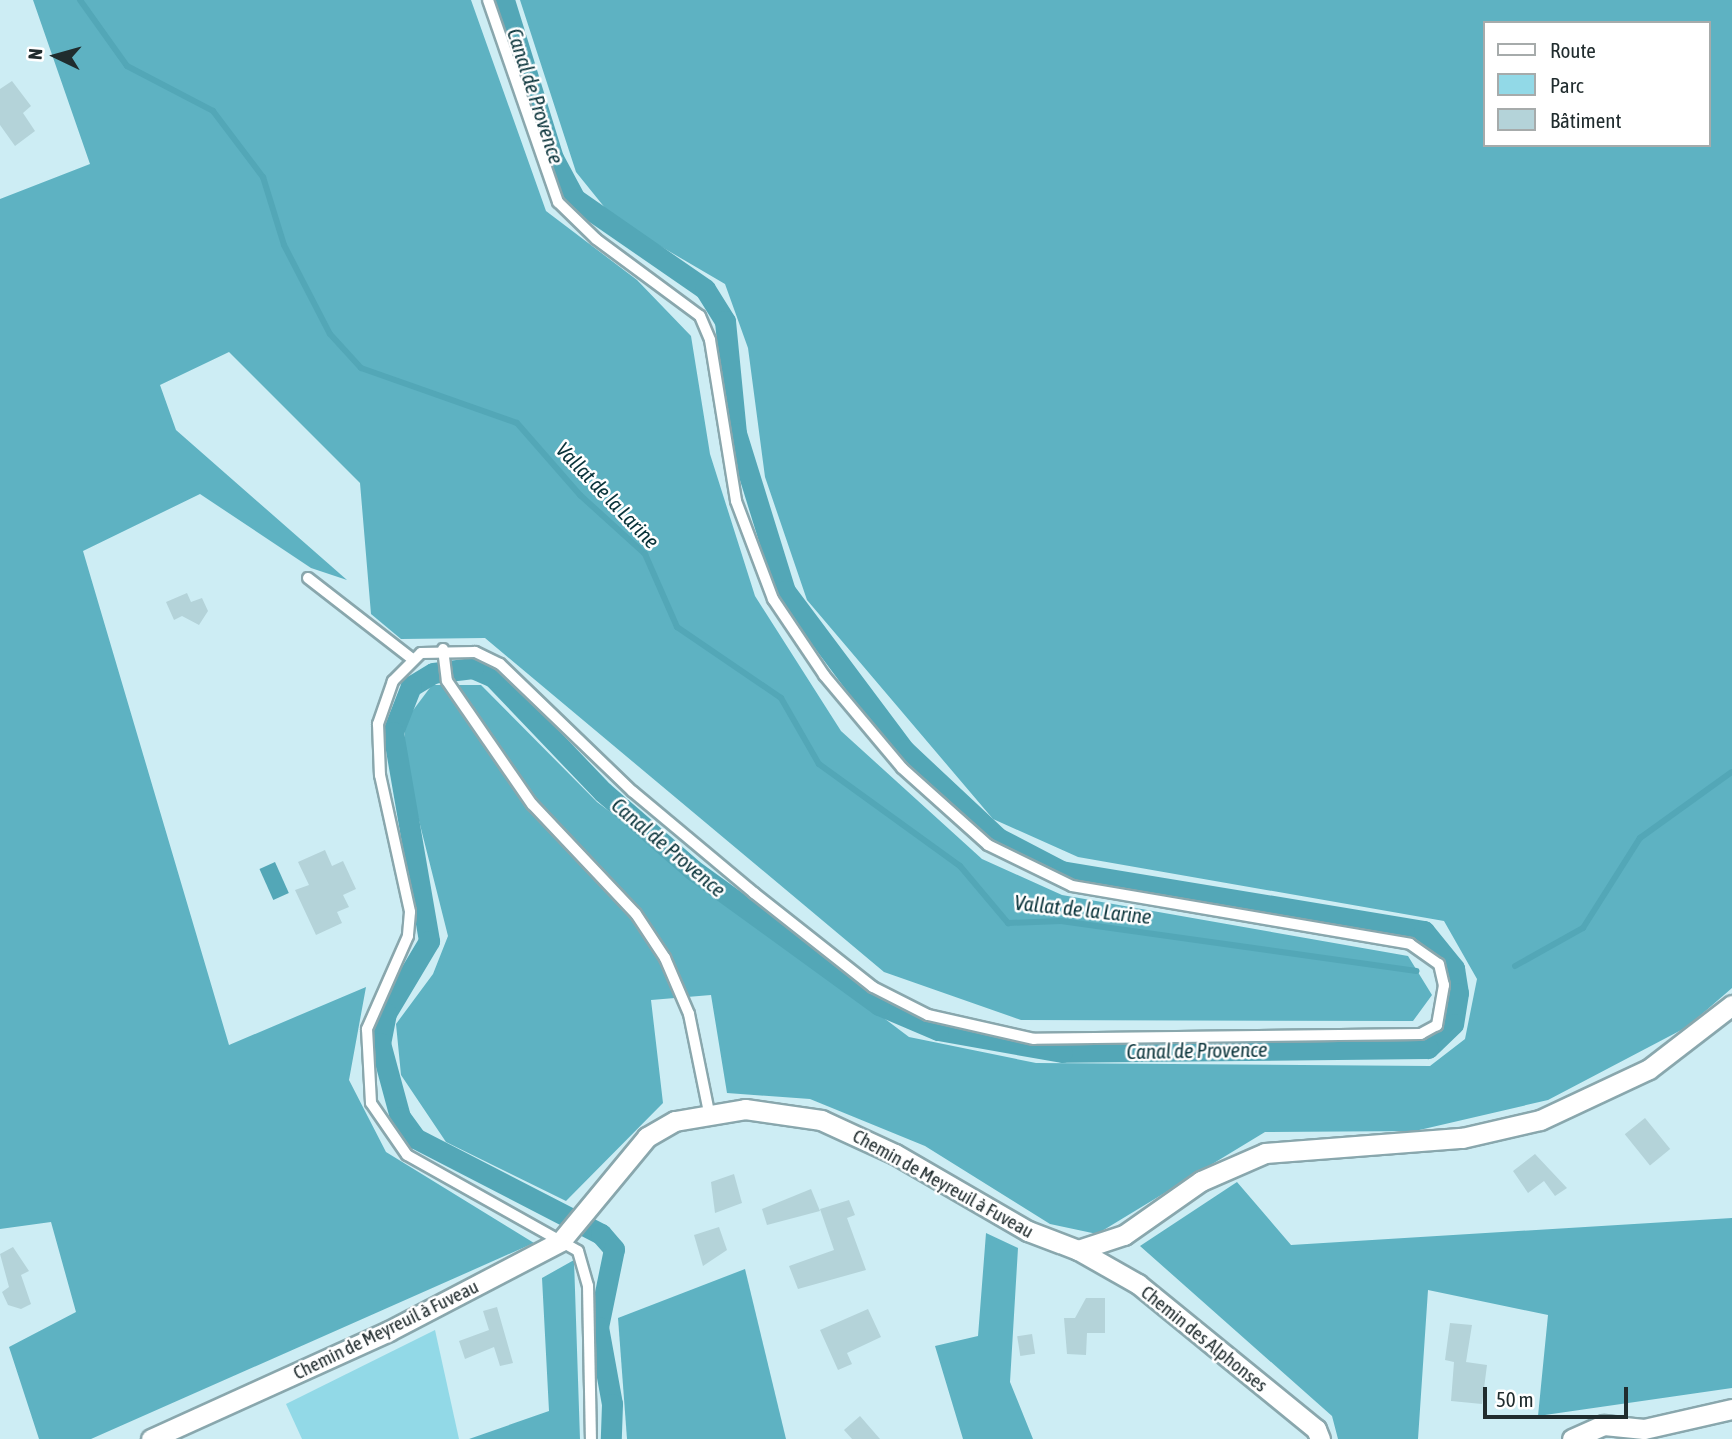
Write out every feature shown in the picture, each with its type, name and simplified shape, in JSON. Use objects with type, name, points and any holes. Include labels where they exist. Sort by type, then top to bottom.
[{"type":"street","points":[[1079,1250],[1124,1235],[1202,1181],[1265,1153],[1462,1138],[1540,1120],[1649,1069],[1732,1005]]},
{"type":"street","name":"Chemin de Meyreuil à Fuveau","points":[[151,1439],[389,1331],[561,1241],[647,1137],[709,1112],[783,1111],[821,1120],[1028,1231],[1079,1250]]},
{"type":"street","name":"Chemin des Alphonses","points":[[1079,1250],[1138,1284],[1316,1429],[1320,1439]]},
{"type":"street","points":[[1572,1439],[1604,1425],[1644,1429],[1732,1409]]},
{"type":"lane","points":[[488,0],[558,202],[596,240],[700,316],[710,340],[736,501],[773,598],[824,675],[902,768],[988,845],[1072,886],[1227,908],[1410,944],[1439,964],[1444,985],[1437,1025],[1421,1034],[1034,1040],[928,1015],[873,987],[754,893],[633,792],[500,664],[443,649],[411,658],[393,681],[378,724],[380,775],[410,912],[408,936],[367,1029],[371,1103],[407,1155],[578,1251],[589,1286],[591,1439]]},
{"type":"lane","points":[[308,578],[411,658]]},
{"type":"lane","points":[[443,649],[442,667],[447,681],[532,804],[636,914],[665,958],[689,1014],[709,1112]]},
{"type":"green space","points":[[435,1330],[459,1439],[302,1439],[286,1404]]},
{"type":"shaded area","points":[[33,0],[471,0],[546,211],[637,280],[691,336],[710,454],[755,596],[841,731],[982,859],[1062,895],[1408,956],[1432,995],[1413,1021],[1021,1020],[884,972],[485,638],[401,639],[371,614],[360,483],[229,352],[160,385],[176,430],[347,580],[311,568],[200,494],[83,551],[229,1045],[366,987],[349,1080],[386,1152],[534,1243],[91,1439],[39,1439],[9,1347],[76,1312],[51,1222],[0,1229],[0,199],[90,164]]},
{"type":"shaded area","points":[[520,0],[1732,0],[1732,988],[1687,1027],[1548,1100],[1415,1131],[1265,1132],[1097,1234],[1050,1224],[925,1146],[810,1099],[727,1093],[711,995],[651,1000],[663,1103],[566,1201],[446,1142],[401,1075],[396,1024],[433,974],[448,936],[404,761],[405,721],[432,685],[481,685],[597,802],[909,1037],[1036,1063],[1430,1066],[1465,1039],[1477,979],[1444,921],[1078,857],[993,819],[807,600],[765,477],[748,348],[725,284],[614,219],[576,172]]},
{"type":"shaded area","points":[[275,862],[289,893],[273,900],[259,869]]},
{"type":"shaded area","points":[[1237,1182],[1291,1245],[1732,1218],[1732,1388],[1538,1416],[1548,1315],[1428,1290],[1418,1439],[1338,1439],[1332,1416],[1140,1246]]},
{"type":"shaded area","points":[[986,1233],[1018,1248],[1010,1382],[1033,1439],[963,1439],[935,1346],[978,1336]]},
{"type":"shaded area","points":[[574,1260],[580,1439],[469,1439],[549,1411],[542,1278]]},
{"type":"shaded area","points":[[745,1269],[786,1439],[627,1439],[618,1318]]},
{"type":"building","points":[[12,81],[31,106],[23,113],[35,131],[15,146],[0,125],[0,89]]},
{"type":"building","points":[[187,593],[191,602],[202,598],[208,611],[199,625],[182,616],[174,620],[166,602]]},
{"type":"building","points":[[325,850],[332,866],[343,861],[356,889],[343,895],[349,907],[337,912],[342,923],[316,935],[295,890],[309,885],[298,862]]},
{"type":"building","points":[[1645,1118],[1670,1149],[1650,1165],[1625,1134]]},
{"type":"building","points":[[1535,1154],[1567,1188],[1555,1196],[1544,1181],[1528,1193],[1513,1171]]},
{"type":"building","points":[[734,1174],[742,1203],[715,1213],[711,1182]]},
{"type":"building","points":[[811,1189],[820,1211],[767,1225],[762,1209]]},
{"type":"building","points":[[849,1200],[855,1215],[847,1218],[866,1270],[798,1289],[789,1266],[834,1250],[820,1209]]},
{"type":"building","points":[[719,1227],[727,1250],[703,1266],[694,1235]]},
{"type":"building","points":[[13,1247],[29,1271],[21,1275],[31,1304],[21,1309],[8,1305],[2,1292],[9,1287],[0,1254]]},
{"type":"building","points":[[1086,1298],[1105,1298],[1105,1333],[1087,1333],[1086,1355],[1067,1354],[1064,1318],[1075,1318]]},
{"type":"building","points":[[497,1307],[513,1363],[500,1366],[494,1347],[465,1359],[459,1341],[489,1330],[483,1311]]},
{"type":"building","points":[[868,1309],[881,1337],[847,1353],[852,1364],[838,1370],[820,1330]]},
{"type":"building","points":[[1450,1323],[1472,1325],[1466,1362],[1487,1365],[1482,1404],[1451,1401],[1454,1362],[1445,1360]]},
{"type":"building","points":[[1032,1334],[1035,1354],[1020,1356],[1017,1336]]},
{"type":"building","points":[[860,1416],[880,1439],[852,1439],[844,1430]]},
{"type":"waterway","name":"Vallat de la Larine","points":[[80,0],[127,66],[213,111],[263,177],[284,245],[330,334],[361,368],[517,423],[580,495],[645,554],[677,627],[781,698],[819,764],[960,866],[1008,923],[1061,921],[1416,971]]},
{"type":"waterway","name":"Canal de Provence","points":[[504,0],[553,158],[575,199],[705,289],[725,321],[736,433],[785,591],[904,750],[998,838],[1061,871],[1424,931],[1454,968],[1458,993],[1453,1024],[1428,1048],[1062,1052],[938,1030],[879,1005],[692,869],[603,792],[493,677],[473,668],[433,673],[411,686],[393,732],[429,941],[386,1013],[380,1043],[400,1117],[415,1138],[601,1234],[614,1249],[598,1327],[612,1404],[611,1439]]},
{"type":"waterway","name":"Vallat de la Larine","points":[[1515,966],[1583,928],[1640,838],[1732,772]]}]
